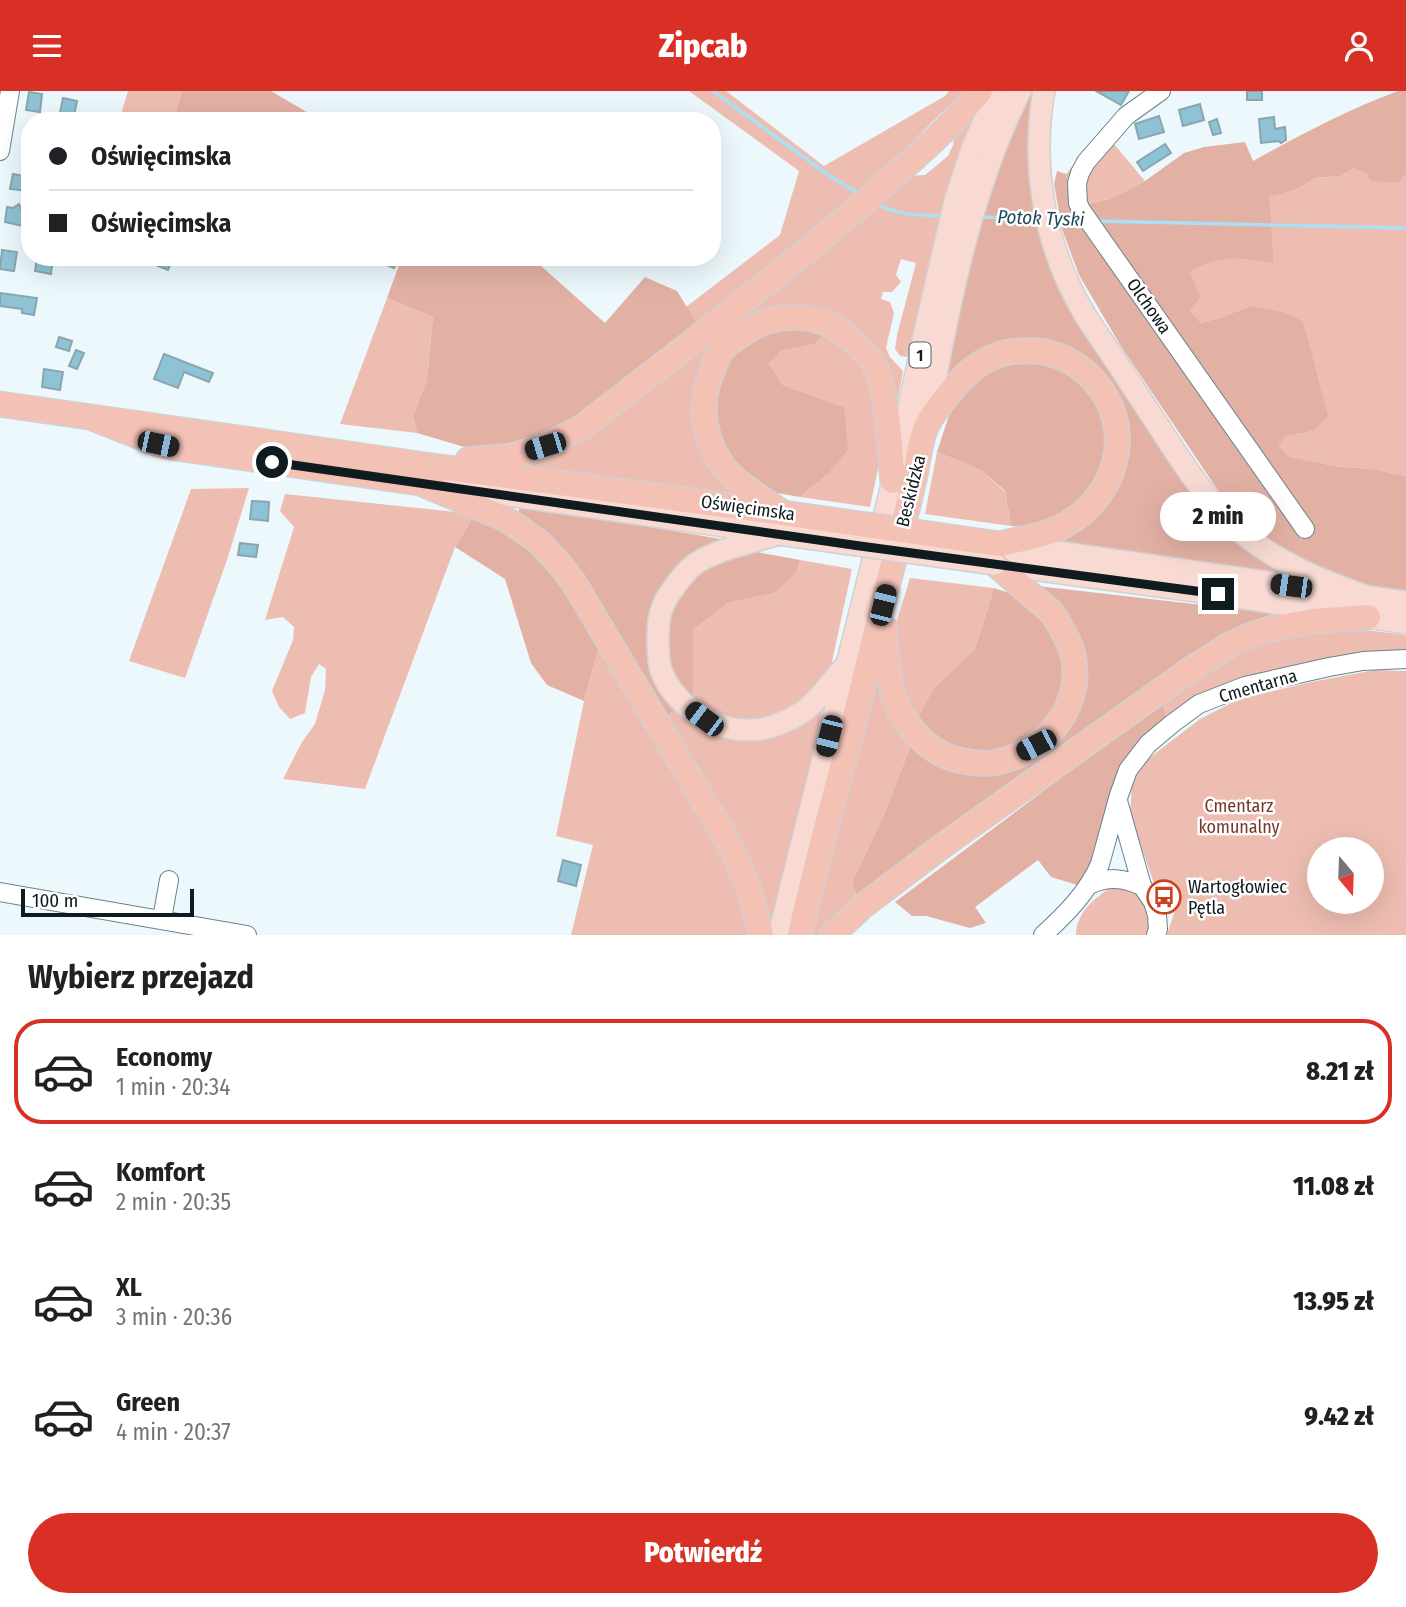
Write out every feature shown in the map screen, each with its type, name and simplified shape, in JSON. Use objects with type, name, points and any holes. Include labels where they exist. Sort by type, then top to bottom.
[{"type":"highway","points":[[422,474],[512,456],[545,446],[581,428],[812,247],[928,147],[980,91]]},
{"type":"highway","points":[[781,524],[719,462],[709,441],[704,418],[708,380],[722,350],[762,322],[794,316],[818,319],[847,334],[871,360],[883,389],[893,481]]},
{"type":"highway","points":[[883,605],[888,673],[895,699],[904,720],[916,734],[940,753],[964,761],[989,764],[1011,758],[1036,745],[1054,730],[1066,711],[1076,686],[1072,649],[1052,614],[997,554],[1064,525],[1087,509],[1102,491],[1117,453],[1118,430],[1111,407],[1104,391],[1092,377],[1059,354],[1035,350],[1011,351],[970,370],[926,427]]},
{"type":"highway","name":"Oświęcimska","points":[[0,404],[90,417],[158,444],[176,448],[422,474],[997,554]]},
{"type":"highway","name":"Beskidzka","points":[[800,935],[926,427]]},
{"type":"highway","points":[[422,474],[506,519],[539,542],[575,583],[731,848],[749,889],[761,935]]},
{"type":"highway","points":[[832,935],[863,906],[941,847],[1187,672],[1231,644],[1273,628],[1314,621],[1367,607]]},
{"type":"main road","name":"Beskidzka","points":[[779,935],[965,202],[972,149],[997,91]]},
{"type":"main road","name":"Beskidzka","points":[[965,202],[992,155],[1020,91]]},
{"type":"main road","points":[[1044,91],[1039,127],[1042,191],[1048,227],[1062,269],[1080,307],[1213,505],[1276,559],[1321,580],[1367,607]]},
{"type":"main road","name":"Beskidzka","points":[[926,427],[945,330],[957,232]]},
{"type":"main road","points":[[781,524],[698,562],[683,575],[664,601],[658,622],[657,651],[661,669],[676,694],[704,719],[732,729],[751,731],[803,712],[847,664]]},
{"type":"main road","name":"Oświęcimska","points":[[997,554],[1367,607],[1406,623]]},
{"type":"main road","name":"Oświęcimska","points":[[1367,607],[1406,602]]},
{"type":"street","points":[[0,151],[10,91]]},
{"type":"street","name":"Olchowa","points":[[1161,91],[1126,116],[1086,162],[1077,183],[1079,203],[1305,529]]},
{"type":"street","name":"Cmentarna","points":[[1052,932],[1089,885],[1100,864],[1128,770],[1148,744],[1173,723],[1199,704],[1245,686],[1363,661],[1406,660]]},
{"type":"street","points":[[1118,801],[1142,886],[1153,902],[1157,915],[1156,935]]},
{"type":"street","points":[[1089,885],[1111,878],[1142,886]]},
{"type":"street","points":[[162,919],[169,880]]},
{"type":"street","points":[[0,891],[247,935]]},
{"type":"green space","points":[[128,91],[182,91],[176,112],[122,112]]},
{"type":"green space","points":[[689,91],[726,91],[824,166],[945,96],[949,91],[964,91],[907,147],[811,233],[697,323],[686,307],[780,235],[799,171]]},
{"type":"green space","points":[[983,102],[944,209],[907,357],[900,356],[895,349],[916,263],[901,259],[896,275],[901,282],[892,292],[883,292],[881,299],[890,302],[894,313],[886,348],[890,357],[903,371],[896,411],[870,346],[776,311],[731,494],[612,477],[482,465],[519,459],[901,176],[925,175],[948,156],[953,145],[954,132]]},
{"type":"green space","points":[[1103,131],[1145,181],[1112,198],[1072,208],[1066,174]]},
{"type":"green space","points":[[1354,168],[1399,183],[1406,174],[1406,476],[1372,469],[1334,466],[1288,456],[1277,445],[1287,436],[1313,431],[1225,316],[1201,323],[1190,310],[1190,271],[1221,259],[1274,262],[1268,197],[1296,190],[1315,178],[1341,176]]},
{"type":"green space","points":[[387,298],[433,317],[427,379],[413,416],[417,433],[340,424]]},
{"type":"green space","points":[[828,331],[845,340],[878,391],[880,459],[870,507],[800,497],[828,474],[844,407],[783,385],[769,364],[781,351],[815,344]]},
{"type":"green space","points":[[937,452],[981,470],[1005,492],[1011,526],[925,514]]},
{"type":"green space","points":[[249,488],[227,560],[185,678],[129,661],[191,489]]},
{"type":"green space","points":[[285,494],[475,514],[455,547],[365,789],[283,779],[302,742],[315,724],[325,690],[326,669],[319,664],[311,677],[305,713],[290,719],[279,707],[272,691],[293,640],[294,627],[283,617],[265,620],[294,527],[280,511]]},
{"type":"green space","points":[[800,560],[852,569],[830,671],[813,694],[785,715],[752,724],[713,717],[693,702],[693,630],[728,603],[775,593],[796,573]]},
{"type":"green space","points":[[910,578],[994,588],[975,649],[934,688],[913,725],[905,713],[893,633]]},
{"type":"green space","points":[[1342,627],[1406,635],[1406,656],[1264,675],[1166,717],[1161,699],[1257,639]]},
{"type":"green space","points":[[599,647],[696,806],[737,883],[752,935],[571,935],[593,845],[556,836],[584,701]]},
{"type":"green space","name":"Cmentarz komunalny","points":[[1375,670],[1406,671],[1406,935],[1167,935],[1174,913],[1155,886],[1130,815],[1132,783],[1144,762],[1200,719],[1239,699]]},
{"type":"green space","points":[[879,673],[912,742],[883,817],[852,882],[858,901],[824,935],[808,935]]},
{"type":"green space","points":[[824,703],[771,935],[664,719],[678,707],[739,739]]},
{"type":"green space","points":[[1116,885],[1133,888],[1141,897],[1150,925],[1147,935],[1076,935],[1080,919],[1089,905]]},
{"type":"shaded area","points":[[182,91],[271,91],[307,112],[176,112]]},
{"type":"shaded area","points":[[1398,91],[1406,91],[1406,174],[1399,183],[1371,181],[1366,173],[1354,168],[1341,176],[1315,178],[1296,190],[1269,197],[1274,263],[1230,259],[1211,262],[1190,272],[1200,297],[1190,310],[1201,323],[1253,306],[1282,312],[1303,321],[1328,416],[1313,431],[1287,436],[1278,445],[1288,456],[1334,466],[1372,469],[1406,476],[1406,591],[1336,580],[1301,565],[1236,517],[1122,348],[1079,275],[1062,229],[1054,184],[1057,171],[1066,174],[1073,208],[1112,198],[1145,181],[1184,153],[1204,147],[1245,142],[1253,161],[1324,123]]},
{"type":"shaded area","points":[[1027,93],[1037,93],[1051,256],[1206,501],[1291,577],[1046,541],[1073,528],[1124,432],[1046,345],[943,390],[970,256],[1002,148]]},
{"type":"shaded area","points":[[399,266],[541,266],[605,323],[645,277],[677,291],[697,323],[579,423],[488,454],[417,433],[413,416],[427,379],[433,317],[387,298]]},
{"type":"shaded area","points":[[796,322],[828,331],[815,344],[781,351],[769,364],[783,385],[844,407],[848,449],[828,474],[800,497],[766,491],[738,475],[710,417],[714,378],[732,349]]},
{"type":"shaded area","points":[[1052,356],[1103,398],[1113,452],[1087,503],[1041,529],[1011,526],[1005,491],[981,470],[937,452],[954,400],[988,366]]},
{"type":"shaded area","points":[[520,505],[721,539],[698,554],[653,614],[678,707],[664,719],[517,519]]},
{"type":"shaded area","points":[[475,514],[517,538],[540,556],[558,576],[573,599],[599,647],[584,701],[547,685],[531,663],[505,579],[455,547]]},
{"type":"shaded area","points":[[757,552],[800,560],[796,573],[775,593],[728,603],[693,630],[693,702],[671,679],[662,626],[675,594],[699,569]]},
{"type":"shaded area","points":[[1029,585],[1271,613],[1272,620],[858,901],[852,882],[883,817],[912,742],[1009,766],[1082,683]]},
{"type":"shaded area","points":[[994,588],[1016,595],[1040,610],[1068,655],[1059,712],[1012,752],[953,753],[913,725],[934,688],[975,649]]},
{"type":"shaded area","points":[[1161,699],[1166,717],[1126,757],[1096,864],[1084,887],[1051,877],[1038,860],[975,907],[986,923],[970,928],[926,916],[912,916],[895,902],[1058,780]]},
{"type":"building","points":[[1096,91],[1129,91],[1121,105]]},
{"type":"building","points":[[1247,91],[1262,91],[1262,100],[1247,100]]},
{"type":"building","points":[[29,92],[42,94],[40,112],[26,110]]},
{"type":"building","points":[[63,98],[77,101],[75,112],[60,112]]},
{"type":"building","points":[[1200,104],[1204,120],[1183,126],[1179,110]]},
{"type":"building","points":[[1159,116],[1164,132],[1139,139],[1135,124]]},
{"type":"building","points":[[1274,117],[1275,129],[1285,127],[1286,140],[1281,143],[1261,143],[1259,119]]},
{"type":"building","points":[[1217,119],[1221,133],[1213,135],[1209,122]]},
{"type":"building","points":[[1165,144],[1171,153],[1143,171],[1137,162]]},
{"type":"building","points":[[13,174],[21,175],[21,190],[10,189]]},
{"type":"building","points":[[19,204],[21,226],[5,222],[7,207],[13,208]]},
{"type":"building","points":[[2,250],[17,252],[14,271],[0,269]]},
{"type":"building","points":[[36,266],[52,266],[51,274],[35,271]]},
{"type":"building","points":[[0,293],[37,298],[34,315],[22,313],[22,309],[0,306]]},
{"type":"building","points":[[59,337],[72,341],[69,351],[56,347]]},
{"type":"building","points":[[76,350],[84,353],[77,369],[69,366]]},
{"type":"building","points":[[164,354],[213,373],[209,382],[184,372],[178,388],[154,379]]},
{"type":"building","points":[[44,369],[63,372],[60,390],[42,387]]},
{"type":"building","points":[[252,501],[269,502],[268,521],[250,519]]},
{"type":"building","points":[[240,543],[258,545],[256,557],[238,555]]},
{"type":"building","points":[[563,860],[581,865],[576,886],[558,881]]},
{"type":"waterway","name":"Potok Tyski","points":[[713,91],[828,175],[860,194]]},
{"type":"waterway","name":"Potok Tyski","points":[[875,203],[901,213],[946,216]]},
{"type":"waterway","name":"Potok Tyski","points":[[981,217],[1040,219]]},
{"type":"waterway","name":"Potok Tyski","points":[[1055,220],[1082,221]]},
{"type":"waterway","name":"Potok Tyski","points":[[1097,221],[1406,228]]},
{"type":"place","name":"Wartogłowiec Pętla","points":[[1164,897]]},
{"type":"route","points":[[272,462],[1218,594]]}]
